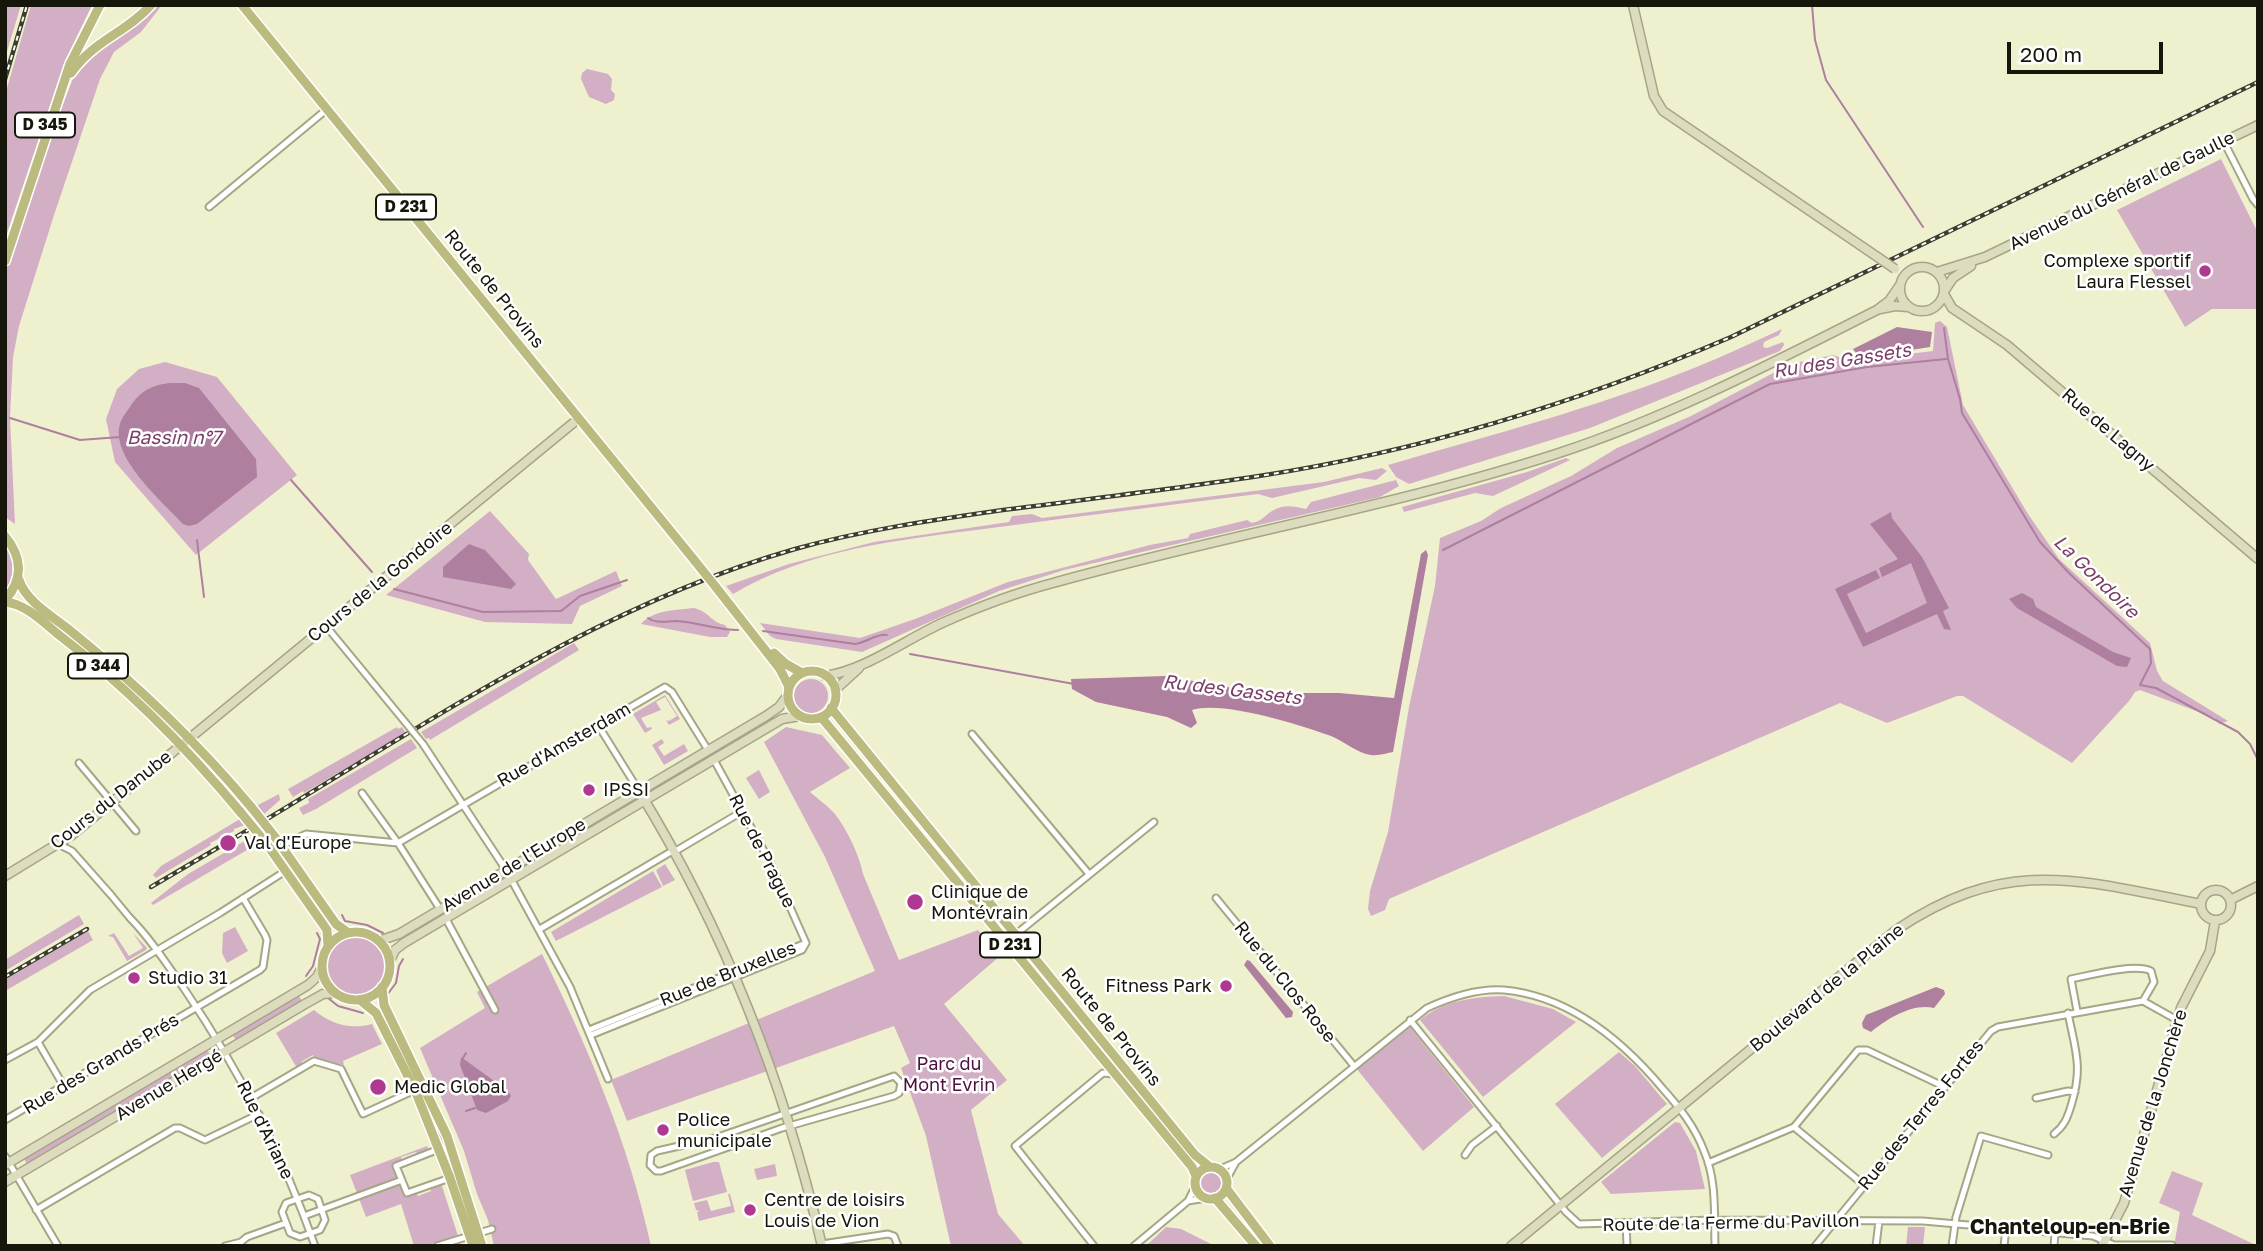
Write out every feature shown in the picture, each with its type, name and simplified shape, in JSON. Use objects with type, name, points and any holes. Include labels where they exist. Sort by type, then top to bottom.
[{"type":"main road","name":"D 345","points":[[5,261],[76,49],[98,5]]},
{"type":"main road","name":"D 345","points":[[5,250],[62,78],[82,32],[98,5]]},
{"type":"main road","points":[[62,90],[87,52],[135,20],[151,5]]},
{"type":"main road","name":"Route de Provins","points":[[242,5],[759,640]]},
{"type":"main road","points":[[1633,5],[1654,96],[1662,111],[1895,269],[1909,271],[1924,266],[1937,272],[1943,280],[1945,292],[1935,307],[1923,311],[1904,305],[1877,310]]},
{"type":"main road","name":"Avenue du Général de Gaulle","points":[[1945,292],[1953,278],[1985,257],[2258,125]]},
{"type":"main road","name":"Avenue du Général de Gaulle","points":[[1937,272],[1985,257]]},
{"type":"main road","points":[[1895,269],[1902,298],[1910,307]]},
{"type":"main road","points":[[835,691],[825,676],[864,664],[941,623],[1011,596],[1051,583],[1457,483],[1561,452],[1675,407],[1877,310],[1889,301],[1909,271]]},
{"type":"main road","name":"Rue de Lagny","points":[[1945,292],[1952,309]]},
{"type":"main road","name":"Rue de Lagny","points":[[1935,307],[1952,309],[2014,351],[2258,559]]},
{"type":"main road","name":"Cours de la Gondoire","points":[[185,741],[578,419]]},
{"type":"main road","points":[[5,536],[15,549],[19,563],[19,580],[5,601]]},
{"type":"main road","name":"D 344","points":[[19,580],[28,596],[156,706],[242,814],[270,840],[281,846],[336,924],[347,932]]},
{"type":"main road","name":"D 344","points":[[5,601],[20,605],[81,652],[185,741],[252,808],[287,870],[327,930],[328,946]]},
{"type":"main road","name":"D 231","points":[[759,640],[786,664],[802,673],[814,672],[825,676]]},
{"type":"main road","name":"D 231","points":[[759,640],[780,669],[789,691],[791,707],[800,716]]},
{"type":"main road","points":[[800,716],[821,717],[831,708],[835,691],[864,664]]},
{"type":"main road","points":[[789,691],[796,677],[802,673]]},
{"type":"main road","name":"Avenue de l'Europe","points":[[379,941],[391,938],[440,909],[597,829],[601,822],[641,798],[706,747],[779,707],[789,691]]},
{"type":"main road","name":"Route de Provins","points":[[831,708],[1102,1057],[1192,1167],[1196,1176]]},
{"type":"main road","name":"Avenue de l'Europe","points":[[390,961],[399,947],[462,909],[546,846],[714,760],[782,719],[800,716]]},
{"type":"main road","name":"Route de Provins","points":[[821,717],[1195,1155],[1215,1168]]},
{"type":"main road","name":"Cours du Danube","points":[[5,876],[70,836],[185,741]]},
{"type":"main road","points":[[642,796],[674,851],[734,974],[786,1113],[822,1245]]},
{"type":"main road","name":"Boulevard de la Plaine","points":[[1511,1246],[1896,930],[1935,906],[1954,897],[1998,884],[2053,879],[2083,881],[2201,904]]},
{"type":"main road","points":[[2230,900],[2258,886]]},
{"type":"main road","points":[[2211,891],[2222,892],[2230,900],[2227,915],[2215,921],[2206,917],[2201,904],[2211,891]]},
{"type":"main road","name":"Avenue de la Jonchère","points":[[2103,1243],[2127,1192],[2177,1020],[2185,998],[2210,951],[2215,921]]},
{"type":"main road","points":[[347,932],[365,933],[379,941],[390,961],[382,988],[370,997],[360,1000],[347,999],[334,993],[324,980],[321,969],[323,957],[333,940],[347,932]]},
{"type":"main road","name":"Avenue Hergé","points":[[7,1161],[308,985],[315,980],[321,969]]},
{"type":"main road","points":[[382,988],[384,1005],[447,1136],[474,1238]]},
{"type":"main road","name":"Avenue Hergé","points":[[5,1182],[320,996],[334,993]]},
{"type":"main road","points":[[360,1000],[376,1013],[415,1090],[474,1238],[482,1246]]},
{"type":"main road","points":[[1256,1246],[1210,1198],[1201,1196],[1195,1186],[1196,1176],[1203,1168],[1215,1168],[1270,1246]]},
{"type":"main road","points":[[1210,1198],[1226,1184]]},
{"type":"street","points":[[209,207],[326,110]]},
{"type":"street","points":[[2224,142],[2258,205]]},
{"type":"street","points":[[326,626],[423,744],[509,875],[540,929],[590,1033],[608,1079]]},
{"type":"street","name":"Rue d'Amsterdam","points":[[398,843],[665,687],[672,692],[706,747]]},
{"type":"street","points":[[598,725],[642,796]]},
{"type":"street","points":[[972,734],[1089,874]]},
{"type":"street","name":"Rue de Prague","points":[[714,760],[770,862],[806,943]]},
{"type":"street","points":[[79,763],[136,831]]},
{"type":"street","points":[[362,793],[440,909]]},
{"type":"street","points":[[540,929],[743,811]]},
{"type":"street","points":[[1010,937],[1154,822]]},
{"type":"street","points":[[281,846],[306,834],[398,843]]},
{"type":"street","points":[[70,836],[72,851]]},
{"type":"street","points":[[58,844],[72,851]]},
{"type":"street","name":"Rue d'Ariane","points":[[72,851],[156,950],[225,1052],[259,1114],[297,1199],[314,1246]]},
{"type":"street","points":[[5,1060],[38,1042],[90,990],[287,870]]},
{"type":"street","name":"Rue des Grands Prés","points":[[5,1120],[263,967],[267,940],[243,898]]},
{"type":"street","name":"Rue du Clos Rose","points":[[1216,898],[1353,1066]]},
{"type":"street","points":[[446,919],[495,1010]]},
{"type":"street","name":"Rue de Bruxelles","points":[[590,1033],[806,943]]},
{"type":"street","points":[[2077,1011],[2071,979],[2144,968],[2151,971],[2154,982],[2143,1001],[2177,1020]]},
{"type":"street","points":[[1215,1168],[1236,1162],[1427,1008],[1446,999],[1478,991],[1503,990],[1535,996],[1571,1011],[1615,1039],[1643,1065],[1679,1108],[1696,1132],[1709,1163],[1714,1191],[1715,1246]]},
{"type":"street","name":"Rue des Terres Fortes","points":[[1815,1246],[1991,1031],[1998,1027],[2077,1011],[2143,1001]]},
{"type":"street","points":[[2054,1134],[2065,1125],[2079,1072],[2068,1013]]},
{"type":"street","name":"Route de la Ferme du Pavillon","points":[[1410,1020],[1579,1224],[1714,1220],[1955,1223],[2093,1236],[2103,1243],[2114,1245],[2172,1245]]},
{"type":"street","points":[[38,1042],[63,1085]]},
{"type":"street","points":[[1709,1163],[1794,1127],[1860,1049],[1945,1087]]},
{"type":"street","points":[[1102,1057],[1103,1073]]},
{"type":"street","points":[[251,1098],[314,1062],[341,1069],[363,1114],[415,1090]]},
{"type":"street","points":[[1094,1246],[1015,1146],[1103,1073],[1116,1074]]},
{"type":"street","points":[[894,1076],[901,1083],[899,1093],[894,1096],[790,1126],[661,1171],[652,1169],[650,1165],[651,1155],[657,1151],[715,1138],[888,1077],[894,1076]]},
{"type":"street","points":[[2036,1098],[2075,1092]]},
{"type":"street","points":[[36,1210],[175,1128],[205,1140],[259,1114]]},
{"type":"street","points":[[1465,1156],[1472,1145],[1497,1126]]},
{"type":"street","points":[[1794,1127],[1864,1185]]},
{"type":"street","points":[[1952,1246],[1955,1223],[1981,1136],[2048,1155]]},
{"type":"street","points":[[439,1149],[396,1166],[401,1180],[407,1193],[450,1178]]},
{"type":"street","points":[[7,1161],[58,1246]]},
{"type":"street","points":[[1226,1184],[1236,1162]]},
{"type":"street","points":[[304,1216],[401,1180]]},
{"type":"street","points":[[1135,1246],[1188,1201],[1195,1186]]},
{"type":"street","points":[[309,1195],[318,1199],[322,1209],[326,1220],[320,1230],[300,1237],[290,1233],[282,1212],[286,1203],[309,1195]]},
{"type":"street","points":[[1188,1201],[1210,1198]]},
{"type":"street","points":[[1876,1246],[1878,1221]]},
{"type":"street","points":[[225,1246],[244,1244],[247,1237],[286,1223]]},
{"type":"street","points":[[1626,1223],[1628,1246]]},
{"type":"street","points":[[2004,1246],[2006,1228]]},
{"type":"street","points":[[437,1246],[474,1238],[492,1229]]},
{"type":"street","points":[[2054,1246],[2055,1233]]},
{"type":"street","points":[[822,1245],[888,1234],[894,1236],[898,1246]]},
{"type":"green space","points":[[5,5],[21,5],[5,58]]},
{"type":"green space","points":[[31,5],[92,5],[65,61],[5,239],[5,95]]},
{"type":"green space","points":[[155,5],[162,5],[141,32],[114,52],[100,79],[19,326],[13,357],[10,418],[15,524],[5,517],[5,271],[44,153],[72,81],[87,56],[150,13]]},
{"type":"green space","points":[[587,69],[608,74],[612,79],[614,100],[606,104],[589,97],[581,79],[582,73]]},
{"type":"green space","name":"Complexe sportif Laura Flessel","points":[[2221,159],[2258,233],[2258,309],[2212,309],[2185,327],[2117,210]]},
{"type":"green space","points":[[1940,321],[1947,327],[1963,405],[2028,514],[2059,559],[2150,643],[2157,671],[2163,681],[2228,721],[2219,724],[2215,718],[2140,690],[2135,692],[2072,763],[1963,696],[1887,723],[1840,703],[1389,899],[1385,910],[1371,916],[1368,909],[1370,891],[1388,832],[1409,707],[1435,586],[1440,538],[1481,521],[1501,508],[1571,476],[1617,448],[1691,416],[1779,370],[1800,362],[1833,355],[1851,361],[1933,351],[1935,323]]},
{"type":"green space","points":[[1782,329],[1779,335],[1764,342],[1763,347],[1783,342],[1780,351],[1590,428],[1409,484],[1396,477],[1388,465],[1619,396],[1705,363]]},
{"type":"green space","points":[[165,362],[217,377],[297,475],[196,555],[115,462],[106,419],[117,389],[139,369]]},
{"type":"green space","points":[[1566,458],[1570,460],[1493,496],[1475,493],[1404,512],[1402,507],[1527,472]]},
{"type":"green space","points":[[1382,468],[1387,471],[1376,480],[1359,478],[1272,498],[1258,494],[887,543],[792,566],[733,594],[726,586],[789,564],[874,542],[1009,522],[1012,516],[1032,514],[1042,518],[1324,482]]},
{"type":"green space","points":[[1396,480],[1399,486],[1380,497],[1064,570],[999,591],[862,652],[776,639],[770,636],[760,623],[860,638],[1008,582],[1150,545],[1188,538],[1190,534],[1247,520],[1252,523],[1285,506],[1306,509],[1311,502]]},
{"type":"green space","points":[[490,511],[529,554],[528,560],[556,599],[616,571],[622,586],[580,606],[572,624],[485,622],[386,595]]},
{"type":"green space","points":[[5,544],[11,556],[12,568],[11,580],[5,592]]},
{"type":"green space","points":[[694,608],[725,625],[730,632],[727,637],[710,637],[641,624],[658,613]]},
{"type":"green space","points":[[574,643],[579,650],[430,740],[421,732]]},
{"type":"green space","points":[[811,679],[823,684],[828,696],[823,708],[811,713],[799,708],[794,696],[799,684]]},
{"type":"green space","points":[[665,695],[680,719],[669,725],[666,720],[677,716],[665,697],[656,702],[661,710],[641,718],[647,728],[652,729],[645,733],[633,714]]},
{"type":"green space","points":[[397,727],[402,727],[406,733],[304,793],[303,791],[293,797],[288,789]]},
{"type":"green space","name":"Parc du Mont Evrin","points":[[786,727],[822,735],[850,768],[810,792],[835,814],[856,850],[863,874],[899,960],[978,930],[1000,956],[944,1004],[1007,1080],[971,1110],[998,1214],[1025,1246],[951,1246],[926,1136],[901,1068],[910,1063],[894,1026],[627,1121],[611,1080],[875,971],[825,857],[764,742]]},
{"type":"green space","points":[[411,739],[417,748],[303,815],[299,808],[309,803],[308,799]]},
{"type":"green space","points":[[662,739],[664,743],[658,747],[664,756],[684,744],[688,751],[664,765],[652,745]]},
{"type":"green space","points":[[759,770],[770,792],[759,799],[746,778]]},
{"type":"green space","points":[[279,794],[280,800],[263,815],[256,806]]},
{"type":"green space","points":[[240,819],[245,825],[210,843],[211,845],[156,878],[153,875],[161,866]]},
{"type":"green space","points":[[253,836],[259,843],[153,905],[151,903],[188,874]]},
{"type":"green space","points":[[665,864],[675,880],[663,886],[656,870]]},
{"type":"green space","points":[[653,871],[662,887],[556,941],[551,932]]},
{"type":"green space","points":[[79,915],[84,924],[5,971],[5,960]]},
{"type":"green space","points":[[235,927],[248,951],[227,963],[222,953],[223,933]]},
{"type":"green space","points":[[88,931],[93,940],[5,991],[5,980]]},
{"type":"green space","points":[[114,933],[129,956],[143,948],[133,933],[147,948],[127,961],[113,937],[108,936]]},
{"type":"green space","points":[[350,936],[362,936],[381,949],[386,966],[384,978],[373,991],[362,996],[350,996],[331,983],[326,972],[326,960],[339,941]]},
{"type":"green space","points":[[542,954],[606,1097],[631,1170],[651,1246],[494,1246],[488,1220],[464,1151],[420,1048],[485,1008],[477,992]]},
{"type":"green space","points":[[298,994],[303,1003],[237,1042],[232,1034]]},
{"type":"green space","points":[[1504,996],[1553,1009],[1576,1022],[1483,1097],[1420,1020],[1449,1004]]},
{"type":"green space","points":[[314,1010],[341,1024],[372,1024],[382,1044],[343,1061],[344,1065],[314,1058],[313,1055],[301,1062],[303,1065],[297,1068],[276,1033]]},
{"type":"green space","points":[[386,1017],[433,1114],[456,1172],[470,1222],[458,1186],[383,1019]]},
{"type":"green space","points":[[1410,1027],[1474,1107],[1423,1151],[1356,1068]]},
{"type":"green space","points":[[206,1048],[211,1057],[28,1166],[23,1157]]},
{"type":"green space","points":[[1619,1052],[1635,1066],[1667,1104],[1602,1158],[1555,1104]]},
{"type":"green space","points":[[1675,1122],[1680,1123],[1696,1151],[1705,1189],[1611,1194],[1601,1182]]},
{"type":"green space","points":[[427,1146],[429,1151],[401,1157],[402,1161],[394,1165],[406,1196],[416,1192],[418,1196],[441,1183],[458,1236],[425,1246],[414,1246],[401,1204],[366,1217],[350,1175]]},
{"type":"green space","points":[[719,1162],[727,1192],[693,1201],[685,1170]]},
{"type":"green space","points":[[775,1164],[777,1176],[757,1180],[754,1169]]},
{"type":"green space","points":[[1211,1170],[1219,1174],[1223,1182],[1219,1190],[1211,1194],[1203,1190],[1199,1182],[1203,1174]]},
{"type":"green space","points":[[2172,1171],[2203,1183],[2192,1215],[2258,1246],[2174,1246],[2180,1212],[2159,1203]]},
{"type":"green space","points":[[728,1194],[735,1212],[699,1221],[697,1212],[700,1211],[696,1210],[694,1203],[707,1200],[711,1211],[731,1206]]},
{"type":"green space","points":[[1166,1227],[1181,1229],[1215,1246],[1146,1246]]},
{"type":"green space","points":[[1908,1227],[1925,1227],[1923,1246],[1906,1246]]},
{"type":"water","points":[[1897,327],[1932,332],[1930,347],[1856,353],[1853,349]]},
{"type":"water","name":"Bassin n°7","points":[[185,383],[199,388],[256,459],[257,477],[197,524],[189,526],[183,524],[139,477],[122,448],[119,434],[122,419],[142,393],[152,387]]},
{"type":"water","points":[[1891,512],[1892,518],[1922,557],[1949,608],[1943,611],[1951,630],[1944,629],[1937,614],[1863,647],[1835,589],[1876,570],[1880,578],[1847,594],[1866,633],[1927,603],[1911,563],[1882,577],[1879,568],[1898,559],[1870,524]]},
{"type":"water","points":[[469,544],[485,550],[516,584],[511,589],[443,577],[443,567]]},
{"type":"water","points":[[1426,550],[1428,555],[1393,752],[1366,754],[1331,736],[1301,726],[1222,708],[1192,710],[1197,723],[1191,728],[1167,717],[1096,702],[1072,689],[1071,679],[1165,676],[1261,693],[1339,693],[1394,698],[1421,554]]},
{"type":"water","points":[[2022,593],[2033,599],[2036,607],[2113,652],[2131,658],[2127,667],[2117,666],[2017,608],[2009,599]]},
{"type":"water","points":[[1247,960],[1293,1012],[1292,1017],[1286,1018],[1244,965]]},
{"type":"water","points":[[1936,987],[1944,990],[1945,994],[1934,1008],[1909,1010],[1892,1017],[1871,1032],[1863,1028],[1866,1015]]},
{"type":"water","points":[[461,1057],[508,1091],[511,1096],[508,1101],[486,1113],[477,1110],[460,1065]]},
{"type":"waterway","points":[[1812,5],[1815,40],[1826,80],[1923,227]]},
{"type":"waterway","name":"La Gondoire","points":[[1944,328],[1948,359],[1962,413],[2040,542],[2150,649],[2151,663],[2140,685],[2156,688],[2238,732],[2250,744],[2258,760]]},
{"type":"waterway","name":"Ru des Gassets","points":[[1443,550],[1770,384],[1867,367],[1946,359]]},
{"type":"waterway","points":[[10,418],[80,440],[120,437]]},
{"type":"waterway","name":"Ru des Gassets","points":[[291,480],[372,572]]},
{"type":"waterway","points":[[197,540],[204,597]]},
{"type":"waterway","name":"Ru des Gassets","points":[[394,589],[483,612],[561,611],[580,596],[627,580]]},
{"type":"waterway","name":"Ru des Gassets","points":[[648,618],[658,622],[676,621],[738,630]]},
{"type":"waterway","name":"Ru des Gassets","points":[[763,631],[855,644],[879,635],[887,635]]},
{"type":"waterway","name":"Ru des Gassets","points":[[910,654],[1074,684]]},
{"type":"waterway","points":[[342,915],[345,921],[367,925],[383,933]]},
{"type":"waterway","points":[[306,976],[313,966],[320,939],[317,933]]},
{"type":"waterway","points":[[387,995],[396,983],[403,959]]},
{"type":"waterway","points":[[328,998],[338,1006],[363,1013]]},
{"type":"waterway","points":[[463,1058],[466,1053]]},
{"type":"waterway","points":[[466,1111],[475,1108]]},
{"type":"railway","points":[[5,79],[27,5]]},
{"type":"railway","points":[[267,819],[523,666],[655,600],[724,572],[846,536],[1003,510],[1320,466],[1500,422],[1616,383],[1731,337],[2258,82]]},
{"type":"railway","points":[[151,887],[248,830]]},
{"type":"railway","points":[[5,977],[87,929]]},
{"type":"place","name":"Complexe sportif Laura Flessel","points":[[2205,271]]},
{"type":"place","name":"IPSSI","points":[[589,790]]},
{"type":"place","name":"Val d'Europe","points":[[228,843]]},
{"type":"place","name":"Clinique de Montévrain","points":[[915,902]]},
{"type":"place","name":"Studio 31","points":[[134,978]]},
{"type":"place","name":"Fitness Park","points":[[1226,986]]},
{"type":"place","name":"Medic Global","points":[[378,1087]]},
{"type":"place","name":"Police municipale","points":[[663,1130]]},
{"type":"place","name":"Centre de loisirs Louis de Vion","points":[[750,1210]]},
{"type":"district","name":"Chanteloup-en-Brie","points":[[2070,1227]]}]
